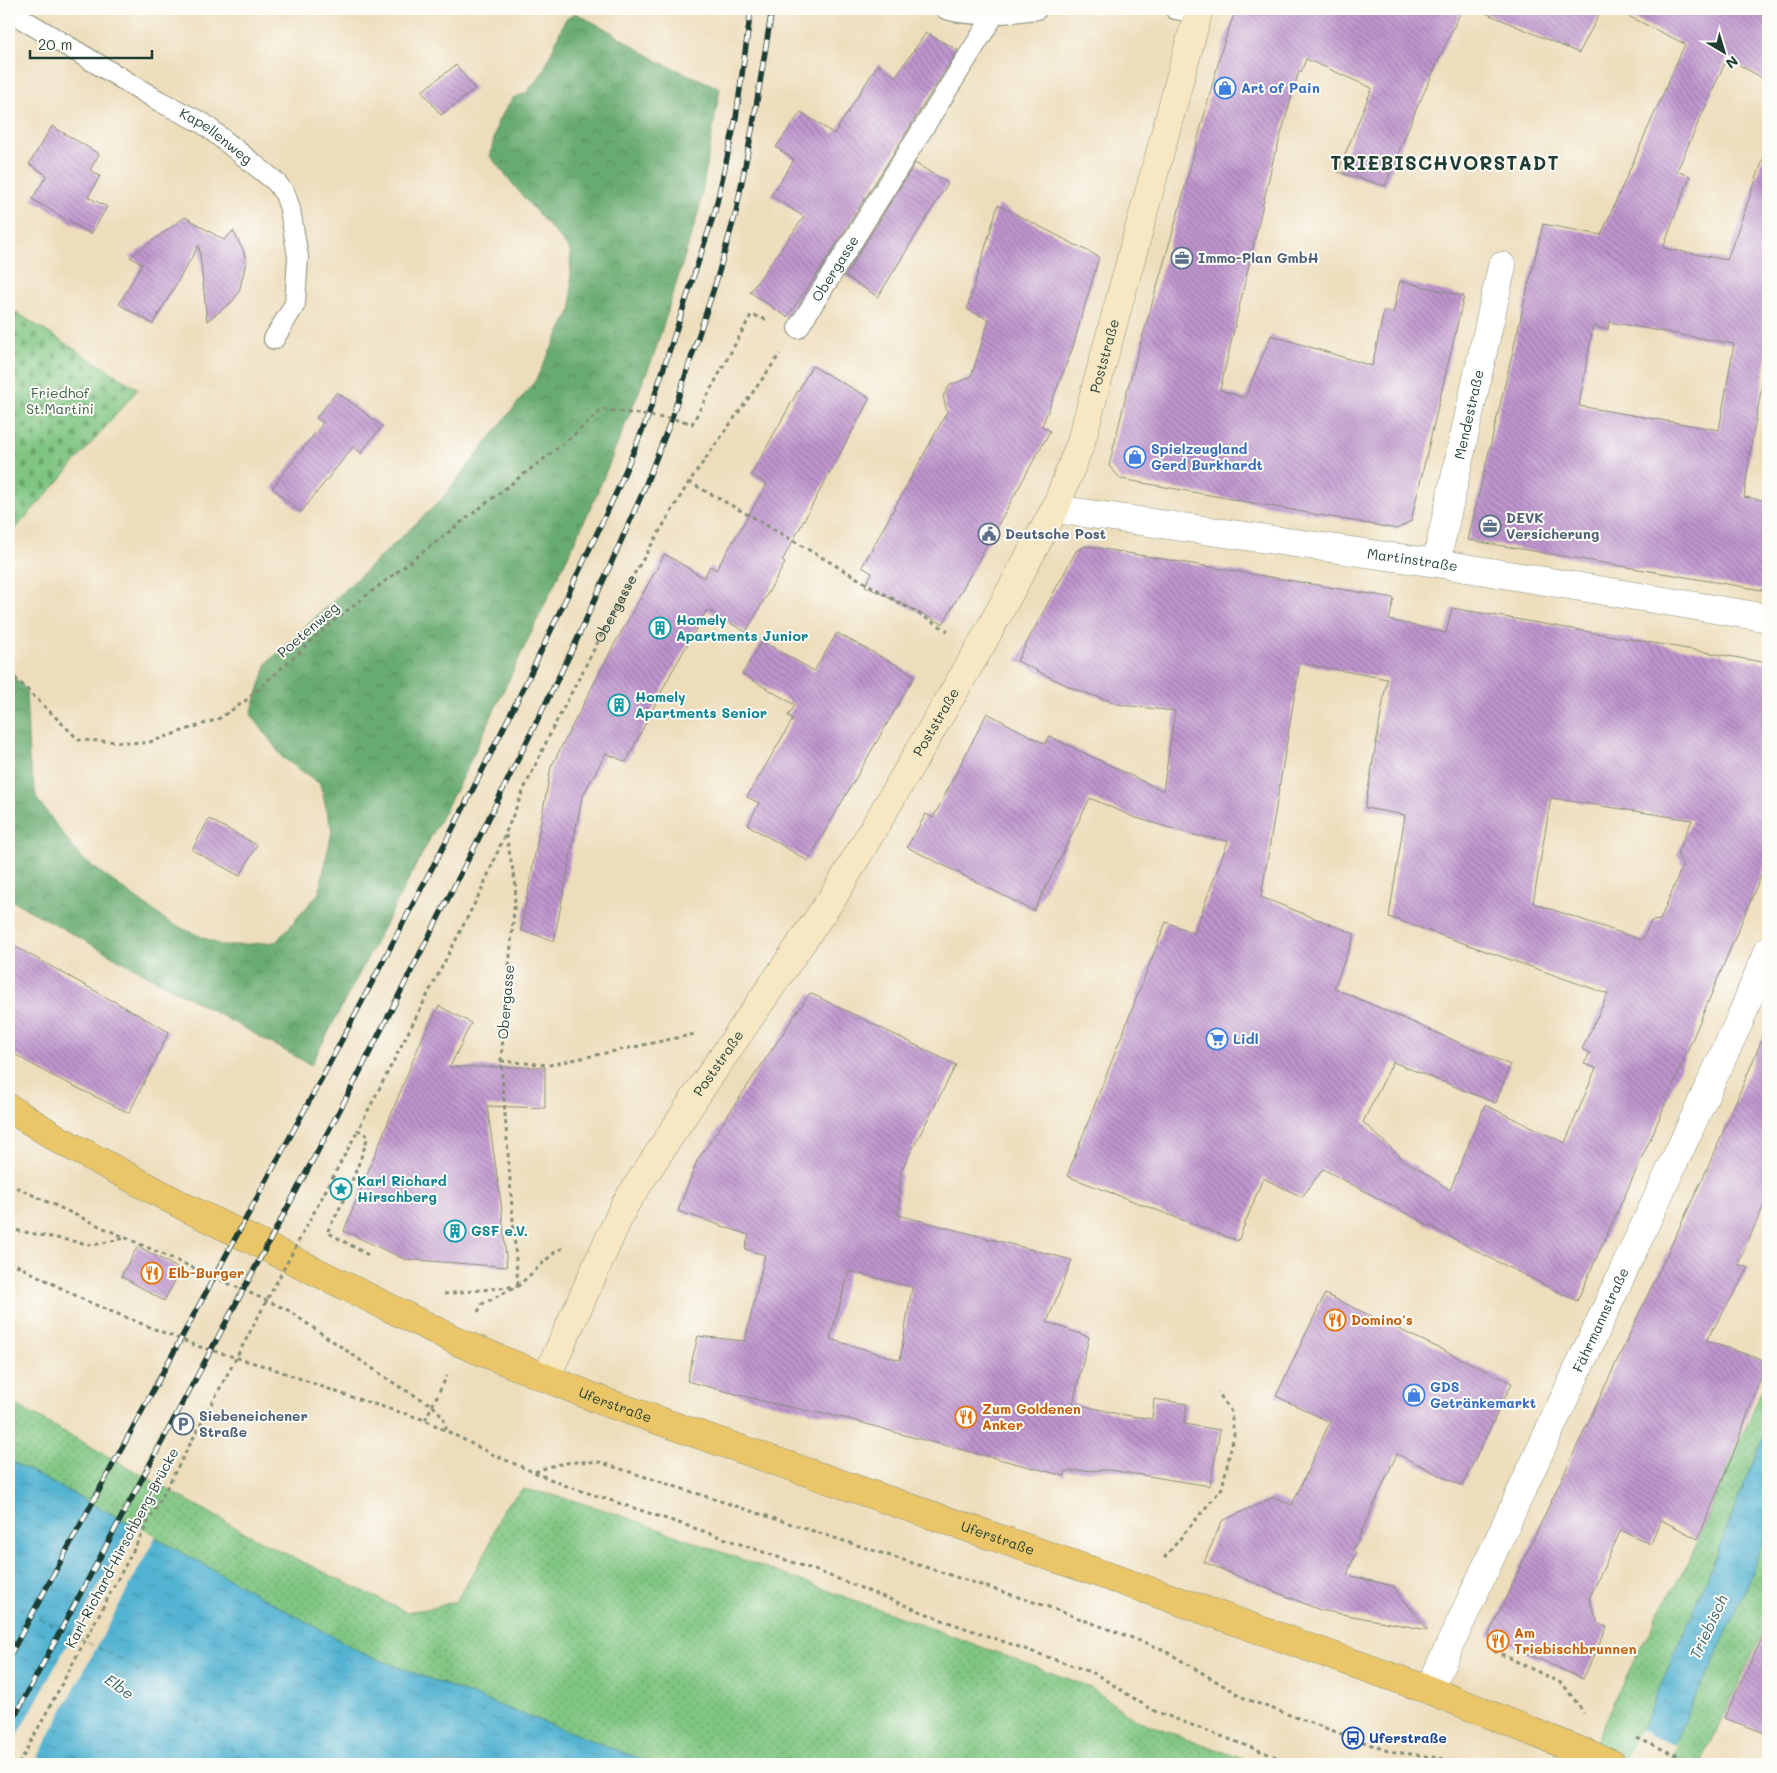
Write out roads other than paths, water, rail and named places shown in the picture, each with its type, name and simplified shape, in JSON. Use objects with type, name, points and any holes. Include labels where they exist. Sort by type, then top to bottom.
[{"type":"main road","name":"Poststraße","points":[[546,1378],[624,1206],[745,1024],[835,894],[979,649],[1055,510],[1081,442],[1190,10]]},
{"type":"main road","points":[[9,1108],[60,1140],[185,1207],[462,1344],[546,1378]]},
{"type":"main road","name":"Uferstraße","points":[[546,1378],[605,1402],[1429,1690],[1601,1759]]},
{"type":"street","name":"Mendestraße","points":[[1436,563],[1502,266]]},
{"type":"street","name":"Martinstraße","points":[[1055,510],[1436,563],[1768,618]]},
{"type":"street","name":"Fährmannstraße","points":[[1429,1690],[1739,1022],[1768,950]]},
{"type":"lane","points":[[946,9],[994,15],[1037,9]]},
{"type":"lane","name":"Kapellenweg","points":[[9,11],[159,101],[204,124],[276,182],[285,194],[290,209],[298,257],[295,304],[274,339]]},
{"type":"lane","name":"Obergasse","points":[[798,328],[994,15]]},
{"type":"water","name":"Triebisch","points":[[1768,1424],[1768,1530],[1734,1617],[1664,1764],[1626,1764],[1697,1604]]},
{"type":"water","name":"Elbe","points":[[9,1460],[136,1527],[364,1654],[654,1764],[9,1764]]},
{"type":"railway","points":[[9,1657],[325,1072],[464,807],[525,685],[617,491],[647,419],[715,211],[736,118],[751,9]]},
{"type":"railway","points":[[9,1727],[352,1087],[575,644],[642,494],[670,423],[716,282],[736,212],[753,125],[772,9]]},
{"type":"place","name":"Art of Pain","points":[[1225,88]]},
{"type":"place","name":"Immo-Plan GmbH","points":[[1182,258]]},
{"type":"place","name":"Spielzeugland Gerd Burkhardt","points":[[1135,457]]},
{"type":"place","name":"DEVK Versicherung","points":[[1490,526]]},
{"type":"place","name":"Deutsche Post","points":[[989,534]]},
{"type":"place","name":"Homely Apartments Junior","points":[[660,628]]},
{"type":"place","name":"Homely Apartments Senior","points":[[619,705]]},
{"type":"place","name":"Lidl","points":[[1217,1039]]},
{"type":"place","name":"Karl Richard Hirschberg","points":[[341,1189]]},
{"type":"place","name":"GSF e.V.","points":[[455,1231]]},
{"type":"place","name":"Elb-Burger","points":[[152,1273]]},
{"type":"place","name":"Domino's","points":[[1335,1320]]},
{"type":"place","name":"GDS Getränkemarkt","points":[[1414,1395]]},
{"type":"place","name":"Zum Goldenen Anker","points":[[966,1417]]},
{"type":"place","name":"Siebeneichener Straße","points":[[183,1424]]},
{"type":"place","name":"Am Triebischbrunnen","points":[[1498,1641]]},
{"type":"place","name":"Uferstraße","points":[[1353,1738]]},
{"type":"district","name":"TRIEBISCHVORSTADT","points":[[1445,163]]},
{"type":"park label","name":"Friedhof St.Martini","points":[[60,402]]}]
